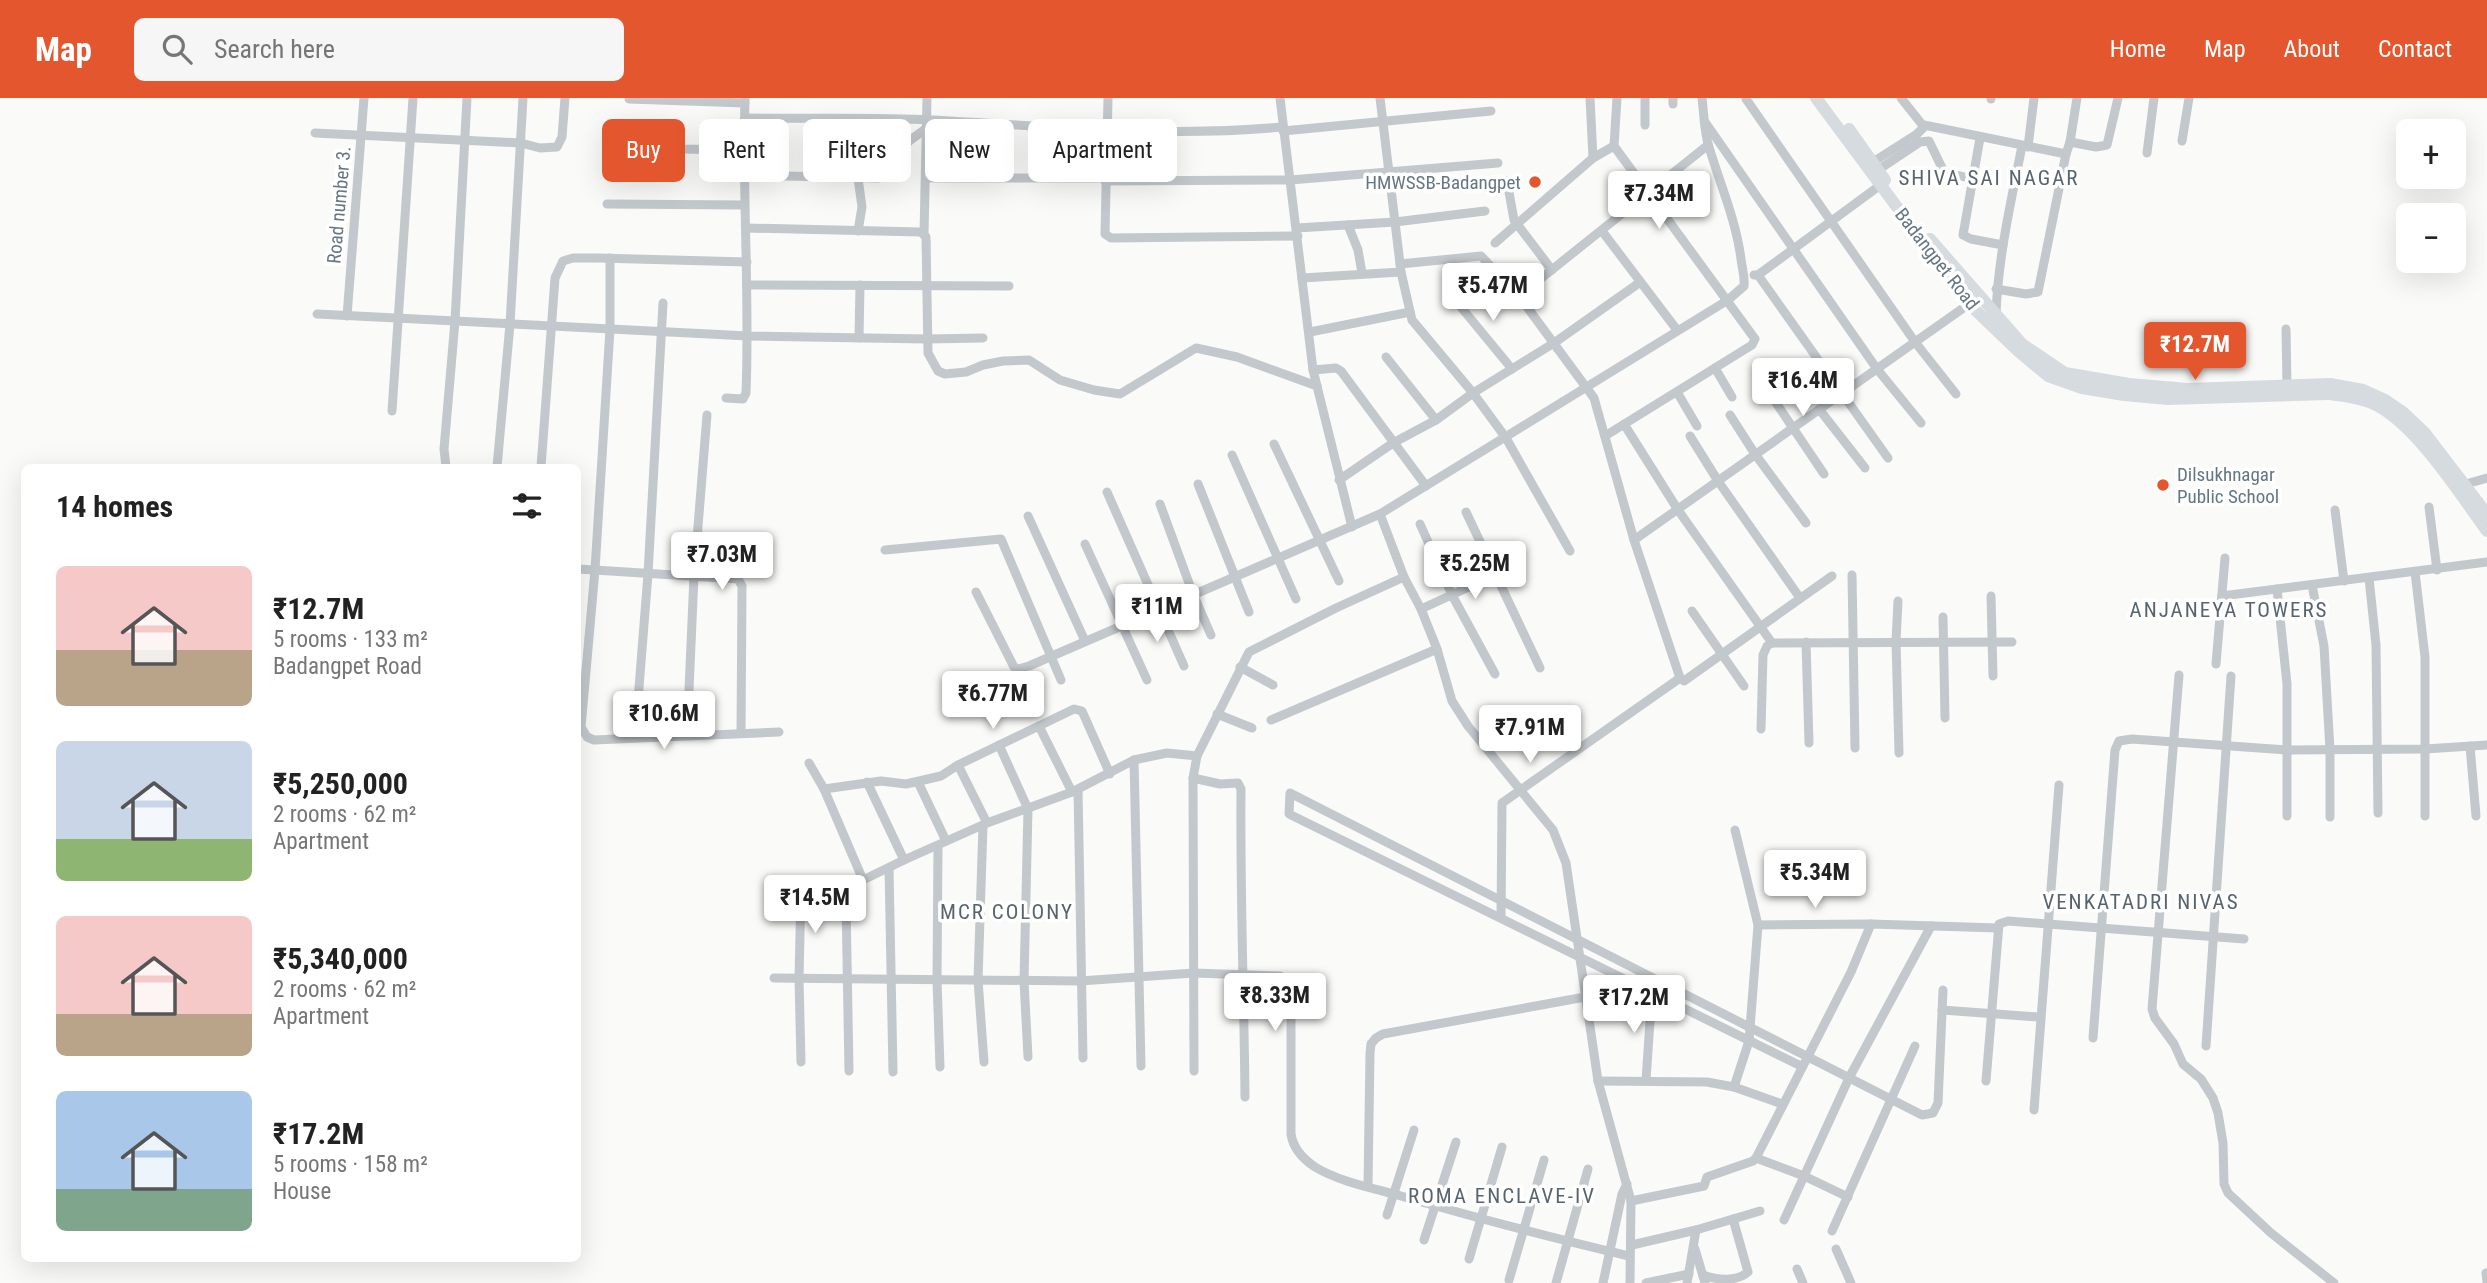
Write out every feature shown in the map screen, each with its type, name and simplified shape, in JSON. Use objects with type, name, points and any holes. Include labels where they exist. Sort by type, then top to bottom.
[{"type":"main road","name":"Badangpet Road","points":[[1816,98],[1879,186],[1921,233],[2022,344],[2065,373],[2129,384],[2188,389],[2330,384],[2351,386],[2385,400],[2404,413],[2424,432],[2484,507]]},
{"type":"main road","name":"Badangpet Road","points":[[1826,98],[1876,166],[1969,303],[2048,376],[2082,388],[2168,399],[2328,394],[2352,397],[2375,405],[2397,419],[2415,436],[2487,531]]},
{"type":"street","name":"Road number 3.","points":[[347,316],[364,98]]},
{"type":"street","points":[[392,411],[413,98]]},
{"type":"street","points":[[446,464],[444,449],[455,321],[467,98]]},
{"type":"street","points":[[497,464],[510,324],[523,98]]},
{"type":"street","points":[[315,133],[557,147],[560,144],[565,98]]},
{"type":"street","points":[[927,98],[927,119]]},
{"type":"street","points":[[1107,119],[1108,98]]},
{"type":"street","points":[[1280,98],[1313,370],[1352,527]]},
{"type":"street","points":[[1380,98],[1400,268],[1412,320],[1473,393],[1506,438],[1570,551]]},
{"type":"street","points":[[1590,98],[1593,158]]},
{"type":"street","points":[[1605,436],[1754,342],[1753,334],[1614,146],[1617,98]]},
{"type":"street","points":[[1645,98],[1645,125]]},
{"type":"street","points":[[976,592],[1014,667],[1018,669],[1380,514],[1728,300],[1744,286],[1745,275],[1737,236],[1708,145],[1702,98]]},
{"type":"street","points":[[1901,98],[1924,125],[2066,154]]},
{"type":"street","points":[[1996,314],[1996,289],[2003,245],[2034,98]]},
{"type":"street","points":[[1996,289],[2026,294],[2038,292],[2077,98]]},
{"type":"street","points":[[2070,142],[2096,147],[2107,145],[2118,98]]},
{"type":"street","points":[[2147,153],[2154,98]]},
{"type":"street","points":[[2182,141],[2189,98]]},
{"type":"street","points":[[629,99],[745,100],[746,118],[925,124]]},
{"type":"street","points":[[1746,99],[1915,342],[1956,394]]},
{"type":"street","points":[[1177,131],[1232,132],[1383,123],[1491,111]]},
{"type":"street","points":[[1704,121],[1877,369],[1921,423]]},
{"type":"street","points":[[1876,166],[1917,134],[1924,125]]},
{"type":"street","points":[[911,139],[925,126]]},
{"type":"street","points":[[1980,138],[1963,234],[1971,239],[2003,245]]},
{"type":"street","points":[[1876,166],[1920,142],[1928,141],[1944,172],[1973,179]]},
{"type":"street","points":[[1519,296],[1708,145]]},
{"type":"street","points":[[1495,243],[1593,158],[1614,146]]},
{"type":"street","points":[[1177,180],[1290,180],[1498,163]]},
{"type":"street","points":[[1507,181],[1512,216],[1552,270]]},
{"type":"street","points":[[726,398],[745,397],[748,285],[745,182]]},
{"type":"street","points":[[858,231],[862,207],[859,182]]},
{"type":"street","points":[[926,182],[924,234],[927,339],[928,353],[938,371],[945,374],[966,372],[1003,361],[1030,360],[1060,380],[1120,394],[1196,348],[1237,357],[1317,386]]},
{"type":"street","points":[[1105,182],[1105,234],[1111,238],[1298,232],[1485,211]]},
{"type":"street","points":[[1745,275],[1758,275],[1879,186]]},
{"type":"street","points":[[607,204],[744,205]]},
{"type":"street","points":[[1348,225],[1358,250],[1362,273]]},
{"type":"street","points":[[746,228],[917,230],[924,234]]},
{"type":"street","points":[[1602,232],[1677,330]]},
{"type":"street","points":[[1302,278],[1362,273],[1481,256],[1519,296],[1594,398],[1633,540],[1680,678],[1684,681],[1832,576]]},
{"type":"street","points":[[541,464],[550,325],[555,278],[562,261],[573,258],[610,258],[747,262]]},
{"type":"street","points":[[610,258],[610,329],[595,570],[581,727],[587,737],[594,740],[779,732]]},
{"type":"street","points":[[1758,275],[1888,458]]},
{"type":"street","points":[[1339,480],[1393,443],[1436,420],[1473,393],[1554,344],[1639,283]]},
{"type":"street","points":[[748,285],[1009,286]]},
{"type":"street","points":[[859,338],[860,285]]},
{"type":"street","points":[[1451,295],[1512,369]]},
{"type":"street","points":[[635,738],[648,574],[663,303]]},
{"type":"street","points":[[1633,540],[1969,303]]},
{"type":"street","points":[[1310,332],[1410,312]]},
{"type":"street","points":[[317,313],[748,336],[983,338]]},
{"type":"street","points":[[2286,329],[2287,386]]},
{"type":"street","points":[[1386,357],[1436,420]]},
{"type":"street","points":[[1313,370],[1336,368],[1341,371],[1426,486]]},
{"type":"street","points":[[1715,368],[1732,397]]},
{"type":"street","points":[[1760,379],[1824,474]]},
{"type":"street","points":[[1677,392],[1697,426]]},
{"type":"street","points":[[1819,409],[1865,468]]},
{"type":"street","points":[[687,735],[694,576],[706,415]]},
{"type":"street","points":[[1730,415],[1805,523]]},
{"type":"street","points":[[1624,424],[1678,510],[1772,643]]},
{"type":"street","points":[[1690,436],[1718,481],[1800,598]]},
{"type":"street","points":[[1274,444],[1339,581]]},
{"type":"street","points":[[1232,455],[1296,599]]},
{"type":"street","points":[[2466,484],[2487,478]]},
{"type":"street","points":[[1198,484],[1249,612]]},
{"type":"street","points":[[1107,492],[1184,666]]},
{"type":"street","points":[[1160,504],[1192,594],[1211,635]]},
{"type":"street","points":[[2429,507],[2437,570]]},
{"type":"street","points":[[2335,510],[2344,581]]},
{"type":"street","points":[[1466,512],[1540,667]]},
{"type":"street","points":[[1380,514],[1404,577],[1421,609],[1437,649],[1452,701],[1468,726],[1553,830],[1566,863],[1598,1081],[1631,1201],[1630,1283]]},
{"type":"street","points":[[1028,516],[1085,641]]},
{"type":"street","points":[[1420,524],[1452,595],[1495,674]]},
{"type":"street","points":[[885,550],[1002,539],[1061,680]]},
{"type":"street","points":[[1085,544],[1147,680]]},
{"type":"street","points":[[2216,664],[2225,558]]},
{"type":"street","points":[[1421,609],[1495,576],[1511,562]]},
{"type":"street","points":[[2222,596],[2487,562]]},
{"type":"street","points":[[581,569],[735,578],[742,586],[741,733]]},
{"type":"street","points":[[2415,572],[2425,657],[2425,816]]},
{"type":"street","points":[[1852,575],[1855,748]]},
{"type":"street","points":[[1194,1071],[1193,778],[1197,756],[1249,652],[1404,577]]},
{"type":"street","points":[[2369,578],[2376,645],[2378,813]]},
{"type":"street","points":[[2312,585],[2324,646],[2330,750],[2330,817]]},
{"type":"street","points":[[2277,589],[2287,684],[2287,816]]},
{"type":"street","points":[[1992,596],[1993,676]]},
{"type":"street","points":[[1898,601],[1896,641],[1899,753]]},
{"type":"street","points":[[1692,611],[1744,686]]},
{"type":"street","points":[[1943,617],[1945,718]]},
{"type":"street","points":[[1806,642],[1809,743]]},
{"type":"street","points":[[1761,729],[1763,655],[1767,646],[1772,643],[2012,642]]},
{"type":"street","points":[[1271,720],[1437,649]]},
{"type":"street","points":[[1240,667],[1273,685]]},
{"type":"street","points":[[2179,676],[2152,1009],[2155,1018],[2175,1044],[2183,1064],[2202,1079],[2213,1098],[2222,1143],[2224,1184],[2228,1193],[2270,1233],[2334,1283]]},
{"type":"street","points":[[2206,1046],[2231,676]]},
{"type":"street","points":[[1501,918],[1502,803],[1680,678]]},
{"type":"street","points":[[824,789],[881,781],[906,784],[941,776],[1068,711],[1081,710],[1110,774]]},
{"type":"street","points":[[1217,714],[1252,729]]},
{"type":"street","points":[[1039,726],[1075,791],[1083,1058]]},
{"type":"street","points":[[2093,1038],[2116,744],[2119,741],[2127,739],[2287,750],[2425,749],[2487,745]]},
{"type":"street","points":[[999,745],[1028,809],[1024,981],[1028,1057]]},
{"type":"street","points":[[2470,746],[2476,816]]},
{"type":"street","points":[[849,1071],[847,896],[863,880],[985,824],[1075,791],[1134,760],[1167,753],[1197,756]]},
{"type":"street","points":[[1134,760],[1142,1066]]},
{"type":"street","points":[[809,763],[824,789],[863,880]]},
{"type":"street","points":[[958,765],[985,824],[978,980],[984,1062]]},
{"type":"street","points":[[1193,778],[1220,784],[1238,783],[1241,789],[1240,901],[1244,974],[1245,1097]]},
{"type":"street","points":[[867,782],[904,860]]},
{"type":"street","points":[[918,782],[942,844],[937,980],[940,1067]]},
{"type":"street","points":[[2034,1110],[2039,1017],[2059,785]]},
{"type":"street","points":[[1801,1066],[1289,814],[1290,793],[1922,1115],[1933,1113],[1937,1108],[1943,990]]},
{"type":"street","points":[[1734,1087],[1749,1041],[1758,925],[1735,830]]},
{"type":"street","points":[[889,868],[893,1072]]},
{"type":"street","points":[[801,890],[801,1062]]},
{"type":"street","points":[[1986,1081],[1999,924],[2008,921],[2245,939]]},
{"type":"street","points":[[1758,925],[1871,924],[1998,928]]},
{"type":"street","points":[[1631,1201],[1704,1186],[1707,1177],[1756,1158],[1851,972],[1871,924]]},
{"type":"street","points":[[1784,1220],[1849,1078],[1931,926]]},
{"type":"street","points":[[774,978],[1080,981],[1194,973],[1280,976],[1289,985],[1289,1107],[1293,1144],[1315,1167],[1340,1178],[1479,1219],[1629,1256]]},
{"type":"street","points":[[1646,1080],[1652,992]]},
{"type":"street","points":[[1368,1186],[1370,1054],[1371,1044],[1376,1038],[1419,1026],[1585,997]]},
{"type":"street","points":[[1942,1010],[2039,1017]]},
{"type":"street","points":[[1832,1231],[1915,1046]]},
{"type":"street","points":[[1598,1081],[1707,1083],[1734,1087],[1782,1104]]},
{"type":"street","points":[[1387,1215],[1414,1130]]},
{"type":"street","points":[[1424,1240],[1456,1142]]},
{"type":"street","points":[[1469,1259],[1502,1147]]},
{"type":"street","points":[[1756,1158],[1804,1176],[1847,1197]]},
{"type":"street","points":[[1509,1280],[1544,1160]]},
{"type":"street","points":[[1556,1283],[1588,1169]]},
{"type":"street","points":[[1603,1283],[1622,1194],[1627,1184]]},
{"type":"street","points":[[1632,1245],[1760,1211]]},
{"type":"street","points":[[1695,1248],[1704,1279],[1743,1277],[1748,1272],[1733,1219]]},
{"type":"street","points":[[1646,1283],[1688,1278],[1696,1230]]},
{"type":"street","points":[[1836,1249],[1851,1283]]},
{"type":"street","points":[[1797,1269],[1803,1283]]},
{"type":"place","name":"HMWSSB-Badangpet","points":[[1535,182]]},
{"type":"place","name":"Dilsukhnagar Public School","points":[[2163,485]]},
{"type":"district","name":"SHIVA SAI NAGAR","points":[[1989,178]]},
{"type":"district","name":"ANJANEYA TOWERS","points":[[2229,610]]},
{"type":"district","name":"VENKATADRI NIVAS","points":[[2141,902]]},
{"type":"district","name":"MCR COLONY","points":[[1007,912]]},
{"type":"district","name":"ROMA ENCLAVE-IV","points":[[1502,1196]]}]
